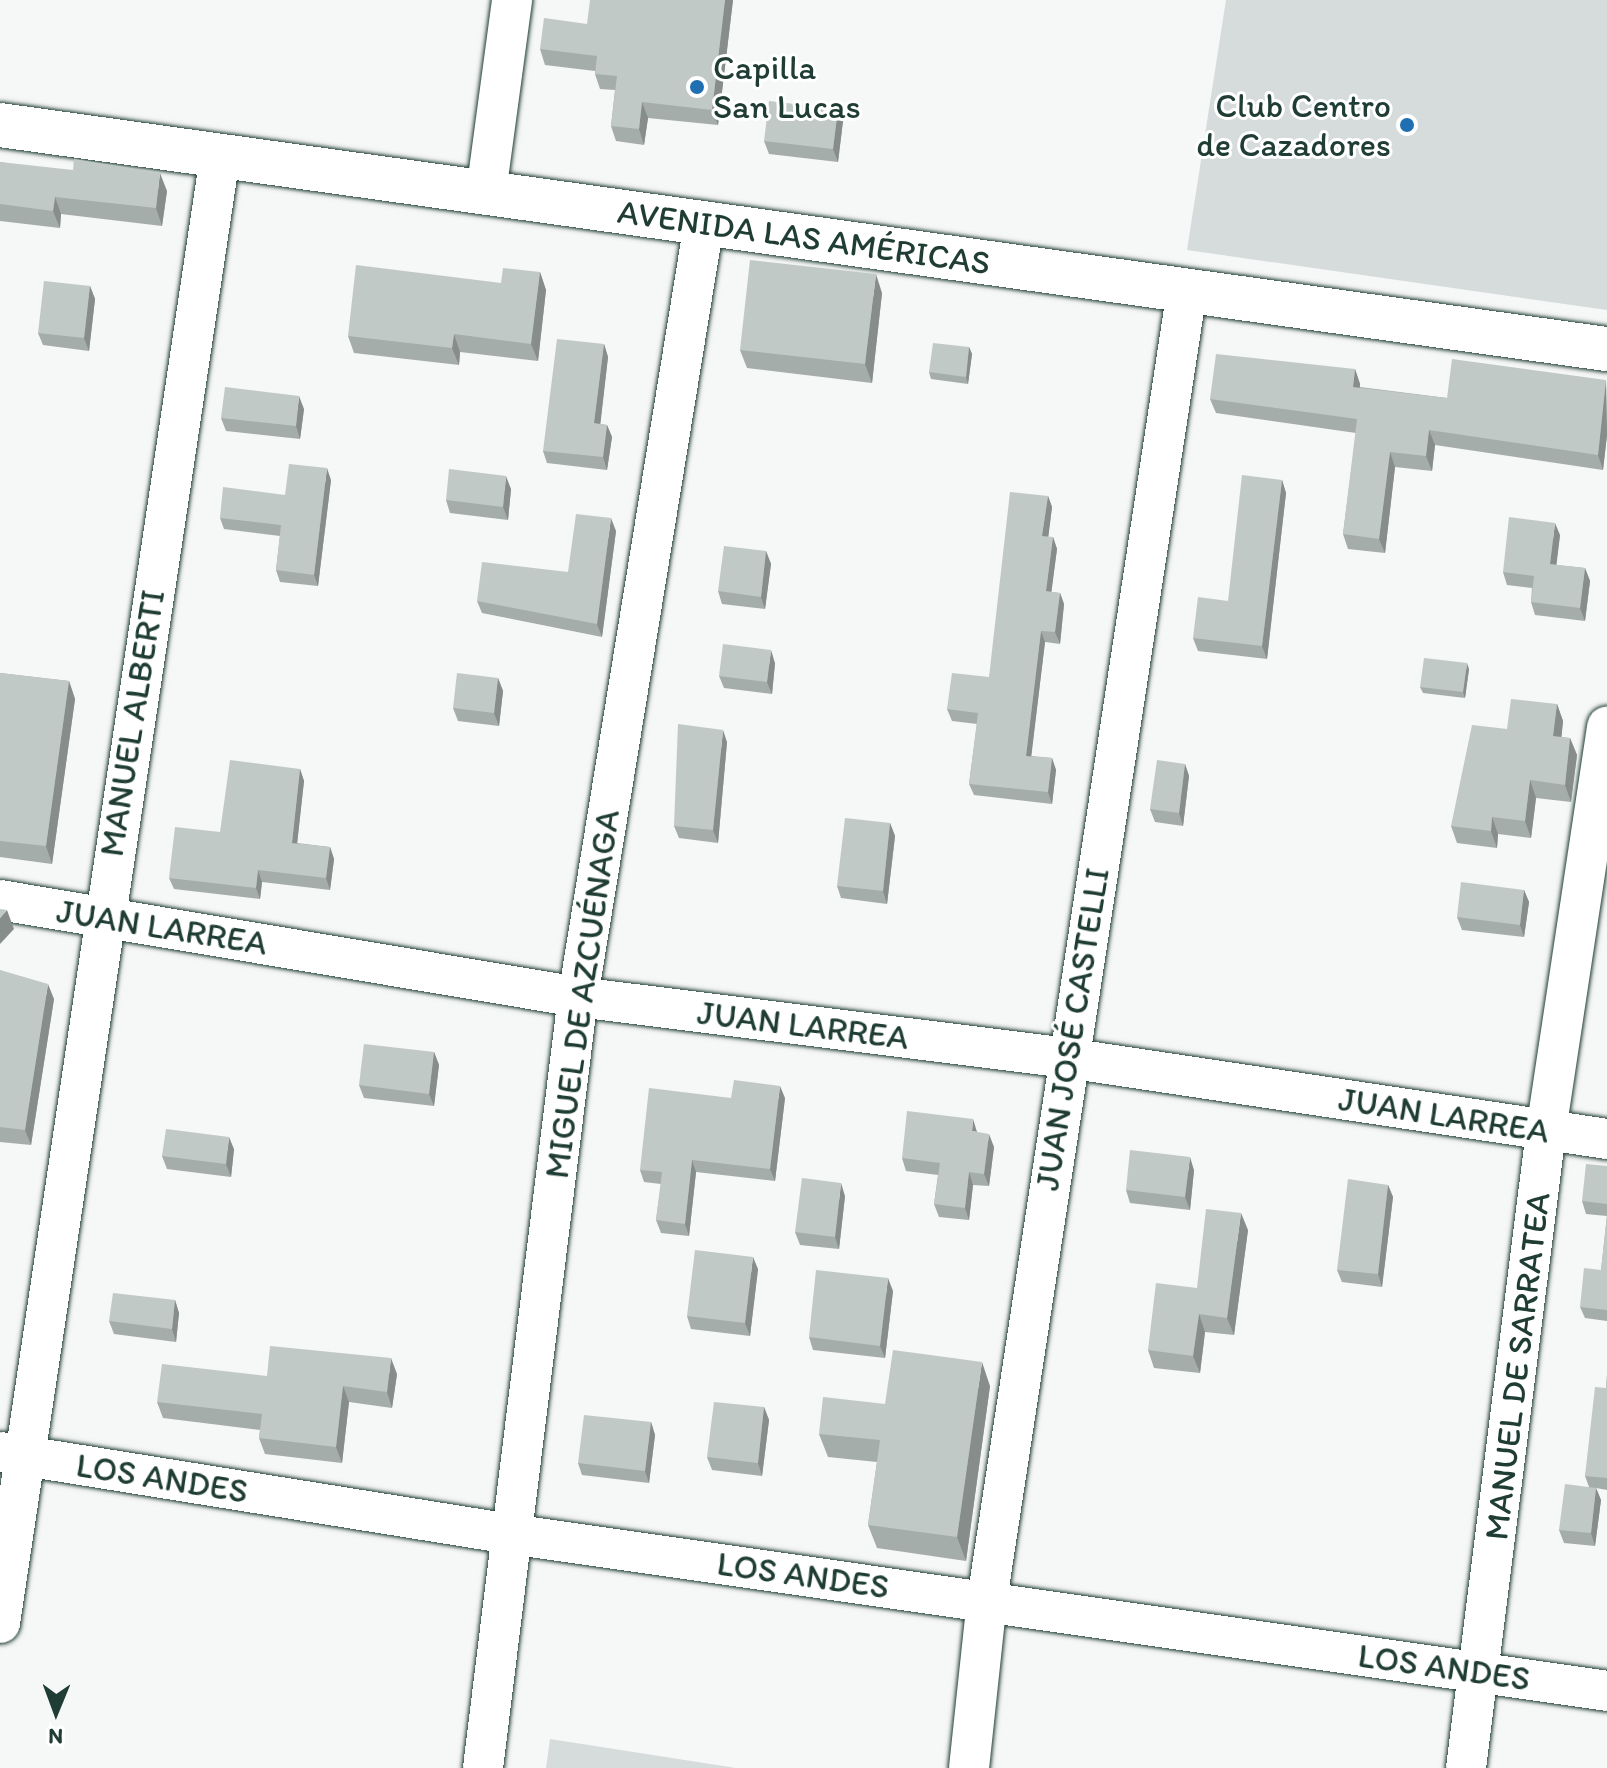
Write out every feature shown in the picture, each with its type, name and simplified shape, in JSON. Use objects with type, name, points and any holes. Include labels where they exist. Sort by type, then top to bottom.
[{"type":"main road","name":"AVENIDA LAS AMÉRICAS","points":[[0,125],[1607,349]]},
{"type":"street","points":[[486,193],[512,0]]},
{"type":"street","name":"MANUEL ALBERTI","points":[[0,1623],[11,1454],[101,917],[220,156]]},
{"type":"street","name":"MIGUEL DE AZCUÉNAGA","points":[[483,1768],[578,997],[704,223]]},
{"type":"street","name":"JUAN JOSÉ CASTELLI","points":[[969,1768],[987,1600],[1067,1058],[1187,290]]},
{"type":"street","name":"MANUEL DE SARRATEA","points":[[1466,1768],[1546,1131],[1607,727]]},
{"type":"street","name":"JUAN LARREA","points":[[0,900],[578,997],[1067,1058],[1607,1139]]},
{"type":"street","name":"LOS ANDES","points":[[11,1454],[510,1534],[1607,1691]]},
{"type":"shaded area","name":"Club Centro de Cazadores","points":[[1226,0],[1607,0],[1607,310],[1187,250]]},
{"type":"shaded area","points":[[550,1739],[736,1768],[546,1768]]},
{"type":"building","points":[[590,0],[725,0],[712,110],[642,102],[639,129],[611,126],[617,76],[595,74],[597,56],[540,49],[544,18],[587,24]]},
{"type":"building","points":[[769,101],[838,109],[833,149],[764,141]]},
{"type":"building","points":[[74,159],[160,173],[156,208],[55,197],[53,211],[0,204],[0,162],[73,170]]},
{"type":"building","points":[[750,260],[876,274],[865,364],[740,350]]},
{"type":"building","points":[[356,265],[501,283],[503,268],[540,272],[531,344],[454,334],[452,348],[348,336]]},
{"type":"building","points":[[44,281],[90,286],[84,338],[38,333]]},
{"type":"building","points":[[557,339],[604,344],[594,423],[607,425],[603,457],[543,451]]},
{"type":"building","points":[[933,343],[969,347],[966,377],[929,372]]},
{"type":"building","points":[[1216,354],[1355,369],[1353,387],[1447,398],[1452,359],[1606,380],[1598,455],[1429,430],[1426,456],[1390,452],[1379,539],[1343,534],[1357,419],[1210,399]]},
{"type":"building","points":[[225,387],[299,396],[296,426],[221,418]]},
{"type":"building","points":[[289,464],[327,468],[314,575],[276,570],[281,525],[220,518],[223,487],[285,495]]},
{"type":"building","points":[[449,469],[506,476],[503,507],[446,500]]},
{"type":"building","points":[[1242,475],[1282,480],[1262,646],[1193,638],[1198,597],[1228,601]]},
{"type":"building","points":[[1010,492],[1048,496],[1042,536],[1053,537],[1046,591],[1060,593],[1055,632],[1041,631],[1026,756],[1052,758],[1048,792],[969,784],[978,713],[947,709],[952,673],[989,677]]},
{"type":"building","points":[[576,514],[611,518],[597,624],[477,601],[482,562],[568,572]]},
{"type":"building","points":[[1509,517],[1555,523],[1550,564],[1585,568],[1580,608],[1531,602],[1534,576],[1503,572]]},
{"type":"building","points":[[724,546],[766,551],[761,597],[718,591]]},
{"type":"building","points":[[723,644],[771,650],[767,682],[719,676]]},
{"type":"building","points":[[1424,658],[1467,663],[1463,692],[1420,687]]},
{"type":"building","points":[[0,673],[69,681],[46,846],[0,841]]},
{"type":"building","points":[[457,673],[498,678],[494,713],[453,708]]},
{"type":"building","points":[[1511,699],[1557,704],[1553,736],[1570,738],[1565,785],[1530,780],[1525,821],[1492,817],[1491,831],[1451,826],[1472,725],[1507,729]]},
{"type":"building","points":[[678,724],[723,730],[713,830],[674,826]]},
{"type":"building","points":[[230,760],[300,769],[292,843],[330,847],[326,878],[258,870],[256,888],[169,878],[175,827],[220,832]]},
{"type":"building","points":[[1157,760],[1185,764],[1179,813],[1150,809]]},
{"type":"building","points":[[845,818],[890,823],[883,891],[837,886]]},
{"type":"building","points":[[1461,882],[1524,890],[1520,925],[1457,917]]},
{"type":"building","points":[[0,970],[48,984],[25,1130],[0,1127]]},
{"type":"building","points":[[364,1044],[434,1052],[429,1094],[359,1085]]},
{"type":"building","points":[[734,1080],[780,1086],[770,1169],[692,1160],[685,1224],[656,1220],[662,1172],[640,1170],[649,1088],[731,1098]]},
{"type":"building","points":[[907,1111],[973,1119],[972,1131],[989,1134],[984,1174],[969,1172],[965,1208],[934,1204],[940,1163],[902,1158]]},
{"type":"building","points":[[166,1129],[229,1137],[226,1164],[162,1156]]},
{"type":"building","points":[[1130,1150],[1190,1157],[1185,1197],[1126,1190]]},
{"type":"building","points":[[1586,1164],[1607,1166],[1607,1204],[1582,1201]]},
{"type":"building","points":[[802,1178],[841,1183],[835,1237],[795,1232]]},
{"type":"building","points":[[1348,1179],[1388,1185],[1378,1274],[1337,1270]]},
{"type":"building","points":[[1206,1209],[1241,1213],[1227,1318],[1199,1314],[1193,1356],[1148,1350],[1156,1283],[1197,1288]]},
{"type":"building","points":[[1607,1214],[1607,1310],[1580,1307],[1584,1268],[1601,1270]]},
{"type":"building","points":[[695,1250],[753,1257],[745,1323],[687,1316]]},
{"type":"building","points":[[816,1270],[888,1278],[880,1346],[809,1337]]},
{"type":"building","points":[[113,1293],[175,1300],[172,1329],[109,1321]]},
{"type":"building","points":[[270,1346],[391,1358],[387,1392],[343,1386],[336,1447],[259,1438],[262,1414],[157,1402],[162,1364],[267,1376]]},
{"type":"building","points":[[893,1350],[982,1362],[957,1537],[868,1525],[880,1440],[819,1434],[823,1397],[885,1404]]},
{"type":"building","points":[[1607,1375],[1607,1478],[1585,1476],[1595,1387],[1606,1388]]},
{"type":"building","points":[[714,1402],[764,1407],[758,1463],[707,1457]]},
{"type":"building","points":[[584,1415],[651,1422],[645,1471],[578,1463]]},
{"type":"building","points":[[1565,1484],[1596,1488],[1591,1533],[1559,1530]]},
{"type":"place","name":"Capilla San Lucas","points":[[697,87]]},
{"type":"place","name":"Club Centro de Cazadores","points":[[1407,125]]}]
